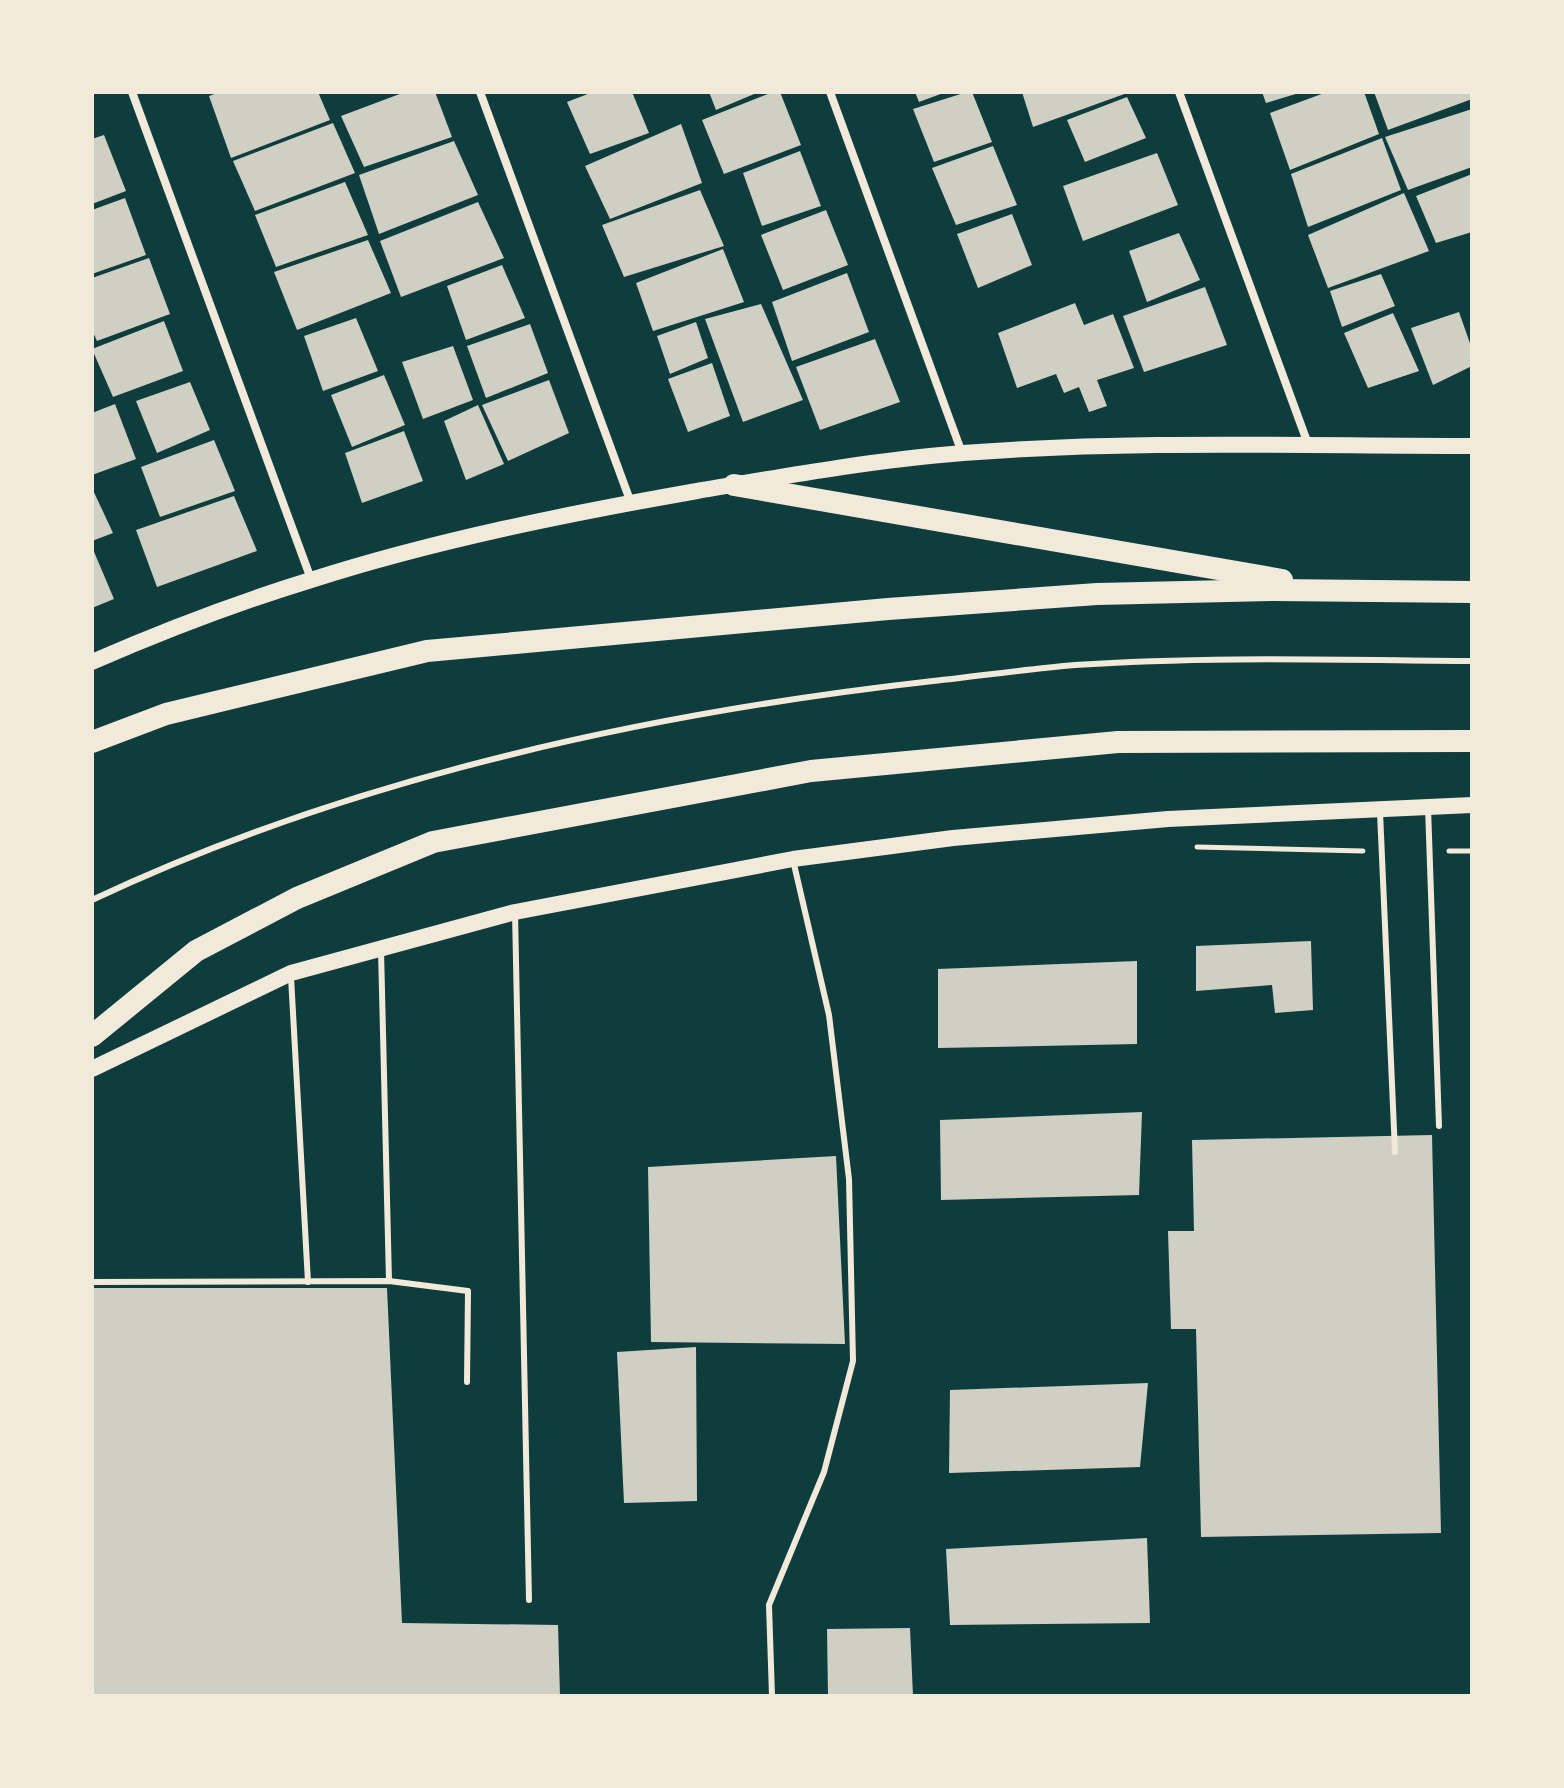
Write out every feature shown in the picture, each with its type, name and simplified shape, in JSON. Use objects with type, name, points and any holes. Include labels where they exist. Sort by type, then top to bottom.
[{"type":"highway","points":[[734,485],[1346,591]]},
{"type":"highway","points":[[92,742],[166,714],[427,651],[888,609],[1097,594],[1180,590],[1472,592]]},
{"type":"highway","points":[[92,1036],[196,951],[297,898],[433,842],[811,771],[1118,742],[1472,741]]},
{"type":"main road","points":[[92,662],[216,612],[311,579],[518,526],[631,503],[864,464],[962,453],[1162,446],[1472,446]]},
{"type":"main road","points":[[92,1069],[291,973],[515,912],[793,859],[953,838],[1168,819],[1472,805]]},
{"type":"street","points":[[132,92],[311,579]]},
{"type":"street","points":[[480,92],[631,503]]},
{"type":"street","points":[[830,92],[962,453]]},
{"type":"street","points":[[1179,92],[1309,446]]},
{"type":"lane","points":[[92,900],[269,827],[465,765],[683,716],[863,689],[1074,665],[1228,659],[1472,661]]},
{"type":"lane","points":[[1428,807],[1439,1126]]},
{"type":"lane","points":[[1380,810],[1395,1152]]},
{"type":"lane","points":[[772,1696],[769,1605],[824,1472],[853,1361],[849,1179],[829,1015],[793,859]]},
{"type":"lane","points":[[515,912],[529,1600]]},
{"type":"lane","points":[[381,950],[389,1281]]},
{"type":"lane","points":[[291,973],[308,1282]]},
{"type":"lane","points":[[92,1282],[389,1281],[468,1291],[467,1382]]},
{"type":"path","points":[[1183,846],[1382,852]]},
{"type":"path","points":[[1429,851],[1472,851]]},
{"type":"building","points":[[220,92],[318,92],[330,120],[231,158],[209,96]]},
{"type":"building","points":[[405,92],[435,92],[452,137],[364,167],[341,116]]},
{"type":"building","points":[[593,92],[632,92],[649,133],[590,154],[567,102]]},
{"type":"building","points":[[709,92],[759,92],[716,110]]},
{"type":"building","points":[[780,92],[801,145],[724,174],[702,120]]},
{"type":"building","points":[[915,92],[946,92],[919,102]]},
{"type":"building","points":[[972,92],[992,142],[934,162],[913,109]]},
{"type":"building","points":[[1022,92],[1130,92],[1033,127]]},
{"type":"building","points":[[1262,92],[1299,92],[1299,93],[1266,103]]},
{"type":"building","points":[[1327,92],[1364,92],[1379,134],[1290,170],[1270,113]]},
{"type":"building","points":[[1374,92],[1472,92],[1472,99],[1388,130]]},
{"type":"building","points":[[1127,97],[1146,138],[1085,162],[1067,120]]},
{"type":"building","points":[[1472,109],[1472,167],[1408,190],[1385,137]]},
{"type":"building","points":[[333,123],[355,173],[255,211],[233,161]]},
{"type":"building","points":[[681,124],[702,183],[610,219],[585,166]]},
{"type":"building","points":[[104,135],[126,191],[92,204],[92,139]]},
{"type":"building","points":[[1382,138],[1401,190],[1308,227],[1291,174]]},
{"type":"building","points":[[454,141],[478,195],[379,234],[359,175]]},
{"type":"building","points":[[993,146],[1017,205],[956,225],[932,168]]},
{"type":"building","points":[[800,151],[821,206],[762,226],[743,173]]},
{"type":"building","points":[[1157,153],[1178,205],[1083,241],[1063,186]]},
{"type":"building","points":[[1472,174],[1472,232],[1436,243],[1416,196]]},
{"type":"building","points":[[345,182],[368,235],[276,267],[255,215]]},
{"type":"building","points":[[700,190],[724,246],[624,277],[602,225]]},
{"type":"building","points":[[1404,193],[1429,251],[1328,288],[1308,235]]},
{"type":"building","points":[[125,198],[146,255],[92,274],[92,210]]},
{"type":"building","points":[[478,202],[504,258],[401,297],[380,241]]},
{"type":"building","points":[[826,210],[848,265],[783,290],[761,235]]},
{"type":"building","points":[[1012,214],[1032,265],[978,288],[957,234]]},
{"type":"building","points":[[1179,233],[1200,280],[1147,302],[1129,251]]},
{"type":"building","points":[[368,240],[391,293],[297,330],[274,272]]},
{"type":"building","points":[[723,249],[744,302],[653,331],[636,283]]},
{"type":"building","points":[[149,258],[170,314],[97,341],[92,330],[92,278]]},
{"type":"building","points":[[502,265],[525,318],[466,340],[447,286]]},
{"type":"building","points":[[847,273],[869,332],[792,361],[772,302]]},
{"type":"building","points":[[1381,274],[1395,306],[1342,327],[1330,291]]},
{"type":"building","points":[[1205,287],[1227,345],[1144,372],[1123,316]]},
{"type":"building","points":[[1075,303],[1084,325],[1113,314],[1134,368],[1097,380],[1107,406],[1089,412],[1079,387],[1064,393],[1056,374],[1017,388],[998,333]]},
{"type":"building","points":[[761,304],[803,400],[743,422],[705,319]]},
{"type":"building","points":[[1459,312],[1472,349],[1472,366],[1433,385],[1411,328]]},
{"type":"building","points":[[1393,313],[1419,371],[1368,388],[1344,333]]},
{"type":"building","points":[[356,318],[378,371],[323,391],[304,336]]},
{"type":"building","points":[[164,321],[183,371],[113,397],[92,349]]},
{"type":"building","points":[[696,322],[708,358],[670,374],[657,336]]},
{"type":"building","points":[[530,324],[548,373],[486,398],[467,346]]},
{"type":"building","points":[[875,339],[900,402],[820,430],[796,367]]},
{"type":"building","points":[[453,346],[473,400],[423,419],[402,362]]},
{"type":"building","points":[[712,363],[730,416],[688,432],[668,379]]},
{"type":"building","points":[[384,375],[405,425],[352,447],[331,395]]},
{"type":"building","points":[[549,380],[569,433],[508,461],[482,405]]},
{"type":"building","points":[[190,382],[210,430],[157,453],[136,401]]},
{"type":"building","points":[[115,404],[136,459],[92,475],[92,413]]},
{"type":"building","points":[[478,405],[504,464],[466,480],[444,421]]},
{"type":"building","points":[[404,431],[423,481],[362,503],[345,453]]},
{"type":"building","points":[[214,440],[235,491],[160,517],[141,467]]},
{"type":"building","points":[[92,488],[113,533],[92,541]]},
{"type":"building","points":[[234,496],[257,551],[157,587],[136,530]]},
{"type":"building","points":[[92,547],[114,599],[92,608]]},
{"type":"building","points":[[1311,941],[1313,1010],[1275,1013],[1272,985],[1196,991],[1196,946]]},
{"type":"building","points":[[1137,961],[1137,1044],[938,1048],[938,969]]},
{"type":"building","points":[[1142,1112],[1139,1195],[941,1200],[940,1120]]},
{"type":"building","points":[[1432,1135],[1441,1533],[1201,1537],[1196,1329],[1171,1329],[1168,1231],[1194,1231],[1192,1140]]},
{"type":"building","points":[[836,1156],[845,1344],[651,1342],[648,1167]]},
{"type":"building","points":[[92,1288],[387,1288],[402,1623],[558,1625],[560,1696],[92,1696]]},
{"type":"building","points":[[696,1347],[697,1501],[624,1503],[617,1352]]},
{"type":"building","points":[[1148,1383],[1140,1467],[949,1473],[950,1390]]},
{"type":"building","points":[[1147,1538],[1150,1623],[950,1625],[946,1549]]},
{"type":"building","points":[[910,1628],[913,1696],[828,1696],[827,1629]]}]
